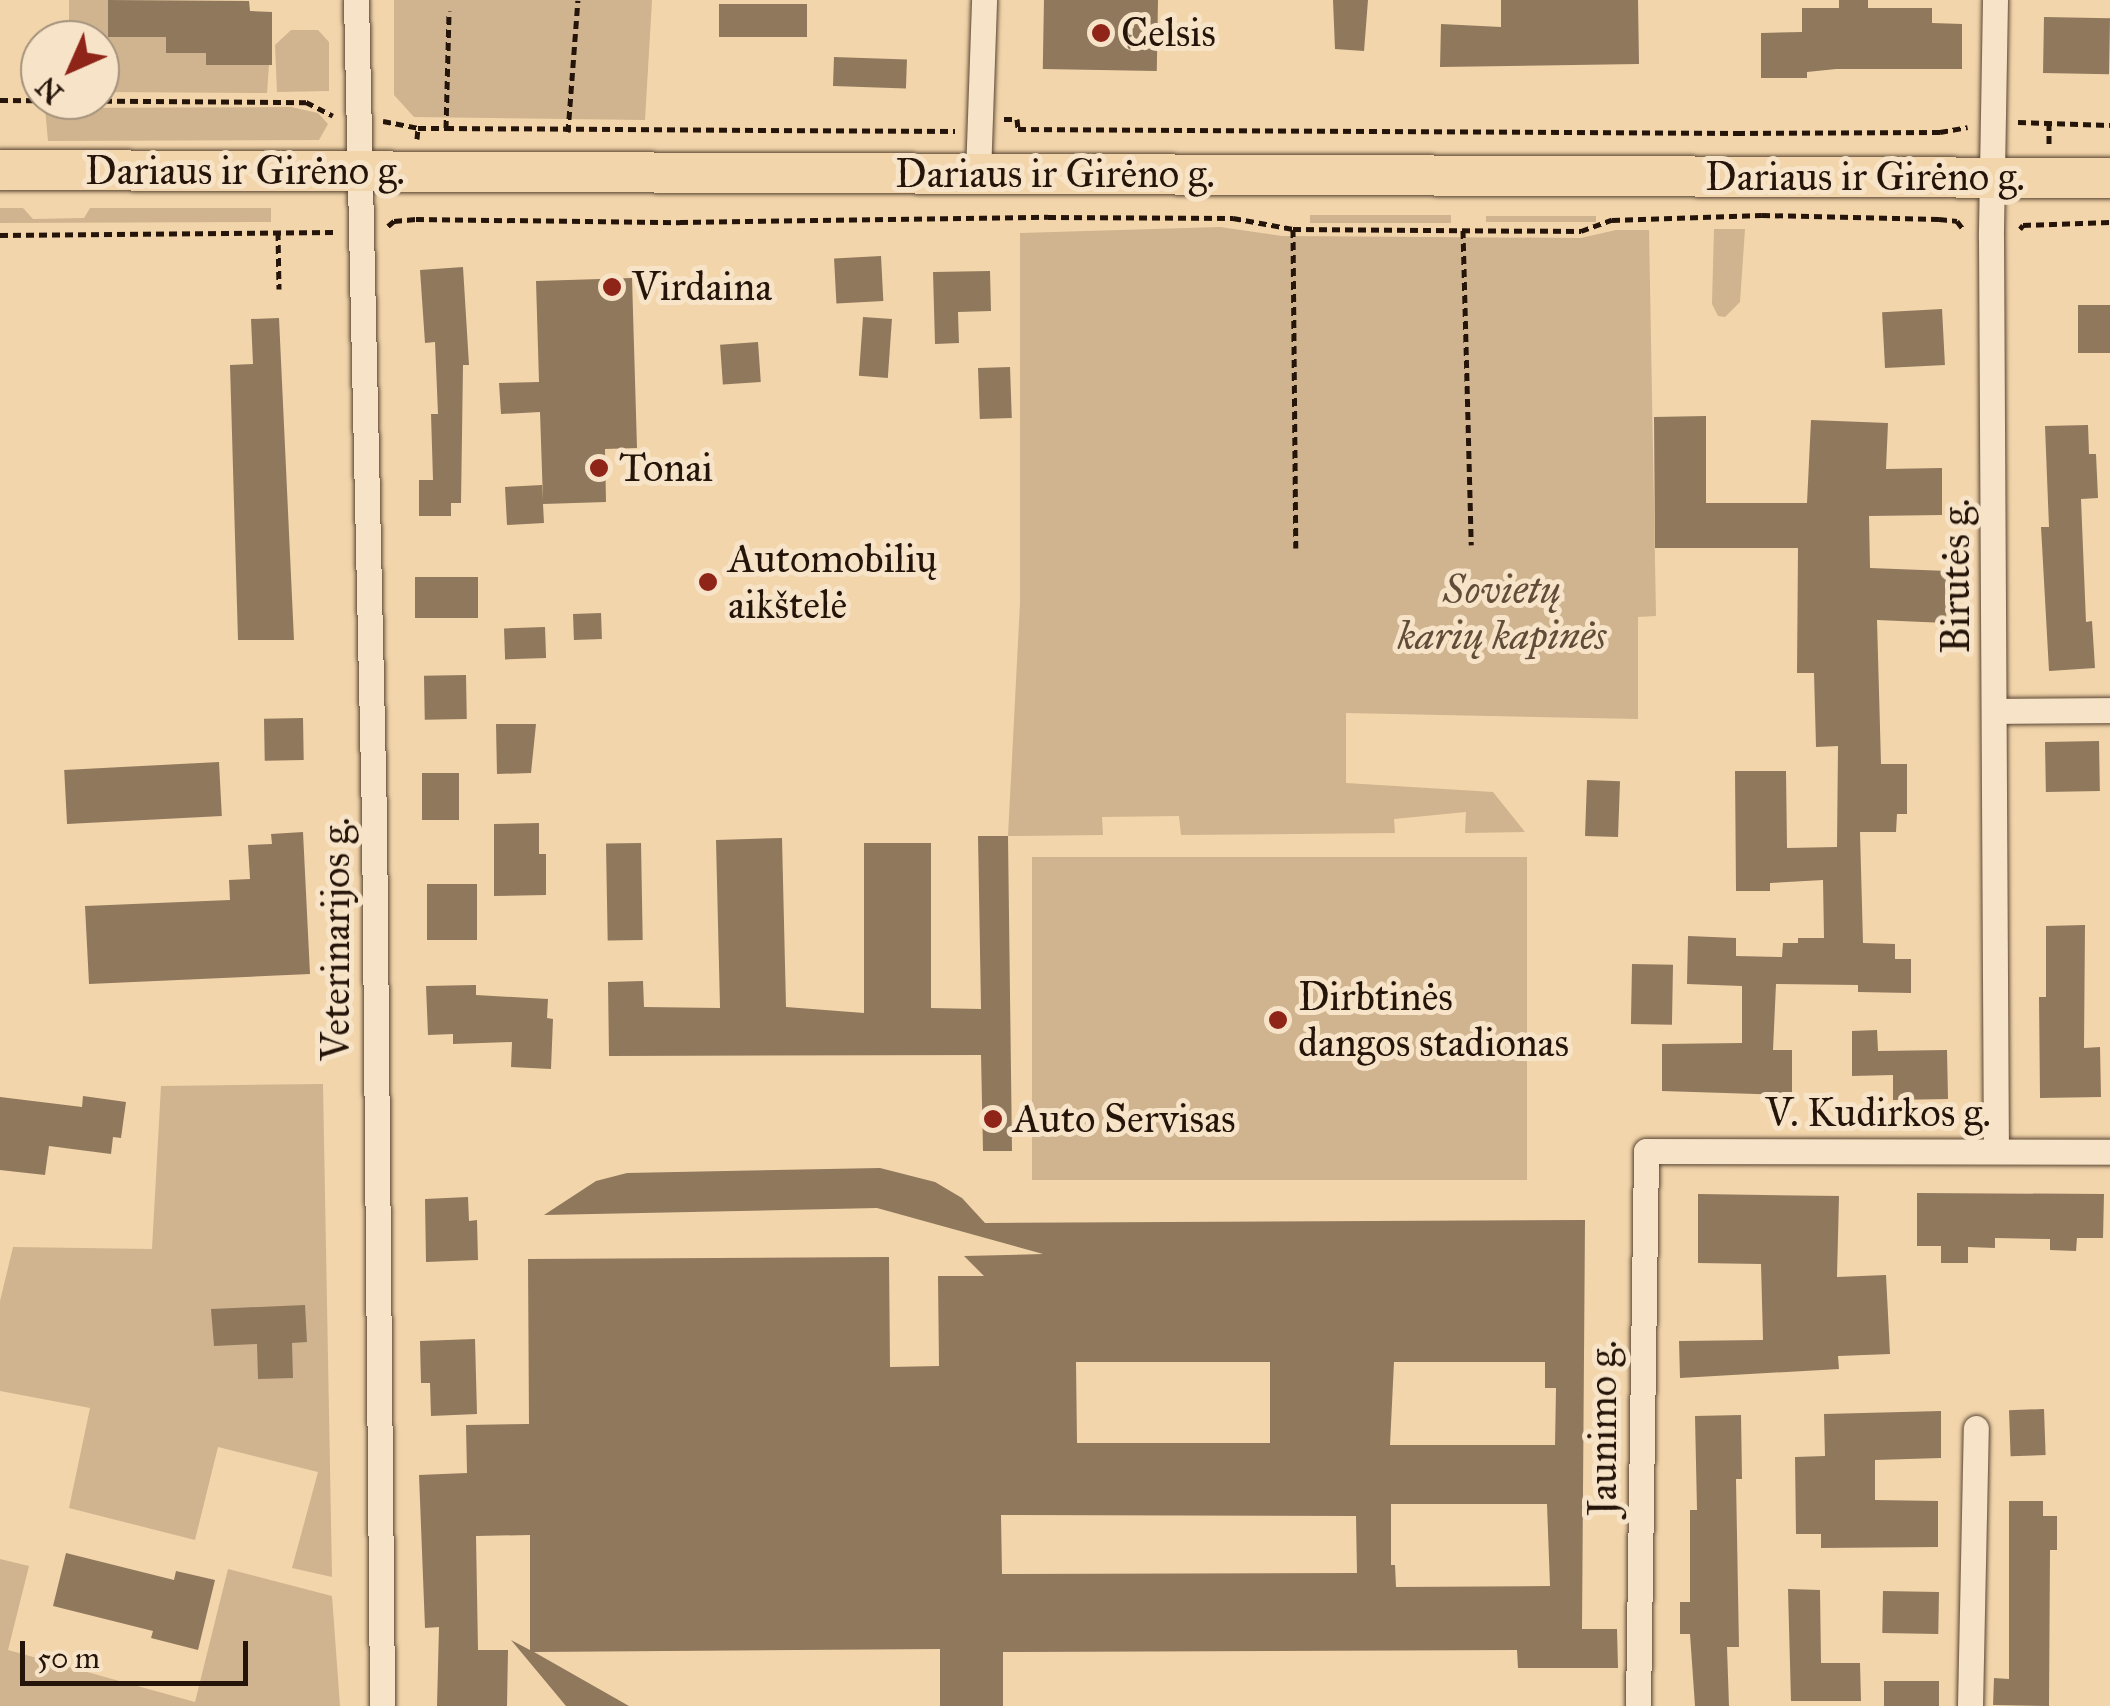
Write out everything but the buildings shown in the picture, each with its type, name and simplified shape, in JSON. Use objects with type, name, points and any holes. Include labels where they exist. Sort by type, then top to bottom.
[{"type":"highway","name":"Dariaus ir Girėno g.","points":[[0,170],[2110,178]]},
{"type":"street","name":"Veterinarijos g.","points":[[356,0],[374,818],[382,1706]]},
{"type":"street","points":[[978,174],[984,0]]},
{"type":"street","name":"Birutės g.","points":[[1995,0],[1991,238],[1996,1150]]},
{"type":"street","points":[[1994,710],[2110,710]]},
{"type":"street","name":"V. Kudirkos g.","points":[[1646,1151],[2110,1152]]},
{"type":"street","name":"Jaunimo g.","points":[[1638,1706],[1646,1151]]},
{"type":"street","points":[[1970,1706],[1976,1428]]},
{"type":"path","points":[[568,132],[578,0]]},
{"type":"path","points":[[446,128],[450,11]]},
{"type":"path","points":[[0,100],[306,102],[336,119],[390,121],[418,128]]},
{"type":"path","points":[[980,118],[1018,119],[1018,129],[1718,133],[1940,132],[1993,121],[2110,125]]},
{"type":"path","points":[[0,234],[382,233],[394,221],[416,219],[680,222],[1048,217],[1234,218],[1293,229],[1581,231],[1612,220],[1762,215],[1940,219],[1957,221],[1968,236],[2014,239],[2023,225],[2110,222]]},
{"type":"path","points":[[1293,229],[1296,548]]},
{"type":"path","points":[[1463,230],[1471,544]]},
{"type":"path","points":[[278,232],[278,288]]},
{"type":"green space","points":[[69,0],[108,0],[109,20],[69,20]]},
{"type":"green space","points":[[394,0],[652,0],[645,120],[414,117],[394,95]]},
{"type":"green space","points":[[291,30],[318,30],[329,42],[329,91],[277,92],[275,45]]},
{"type":"green space","points":[[120,37],[166,37],[166,53],[206,53],[207,65],[269,65],[267,93],[120,92]]},
{"type":"green space","points":[[291,107],[318,113],[328,124],[319,140],[48,141],[46,120],[120,120],[120,108]]},
{"type":"green space","points":[[0,208],[23,208],[33,219],[84,218],[90,208],[271,208],[271,222],[0,223]]},
{"type":"green space","points":[[1310,215],[1451,215],[1451,223],[1310,223]]},
{"type":"green space","points":[[1486,216],[1596,216],[1596,222],[1486,222]]},
{"type":"green space","name":"Sovietų karių kapinės","points":[[1220,227],[1282,236],[1581,238],[1616,230],[1649,230],[1656,616],[1638,617],[1638,719],[1346,713],[1346,783],[1493,792],[1525,832],[1465,833],[1466,812],[1394,819],[1395,833],[1181,835],[1179,816],[1102,817],[1103,835],[1008,836],[1020,603],[1020,233]]},
{"type":"green space","points":[[1714,229],[1745,229],[1740,302],[1725,317],[1718,316],[1712,304]]},
{"type":"green space","name":"Dirbtinės dangos stadionas","points":[[1032,857],[1527,857],[1527,1180],[1032,1180]]},
{"type":"green space","points":[[323,1084],[332,1577],[292,1568],[318,1472],[218,1447],[195,1540],[69,1508],[90,1408],[0,1391],[0,1301],[13,1247],[152,1249],[161,1086]]},
{"type":"green space","points":[[0,1559],[29,1566],[8,1650],[195,1702],[228,1569],[332,1596],[340,1706],[0,1706]]},
{"type":"place","name":"Celsis","points":[[1101,33]]},
{"type":"place","name":"Virdaina","points":[[612,287]]},
{"type":"place","name":"Tonai","points":[[599,468]]},
{"type":"place","name":"Automobilių aikštelė","points":[[708,582]]},
{"type":"place","name":"Dirbtinės dangos stadionas","points":[[1278,1020]]},
{"type":"place","name":"Auto Servisas","points":[[993,1119]]}]
